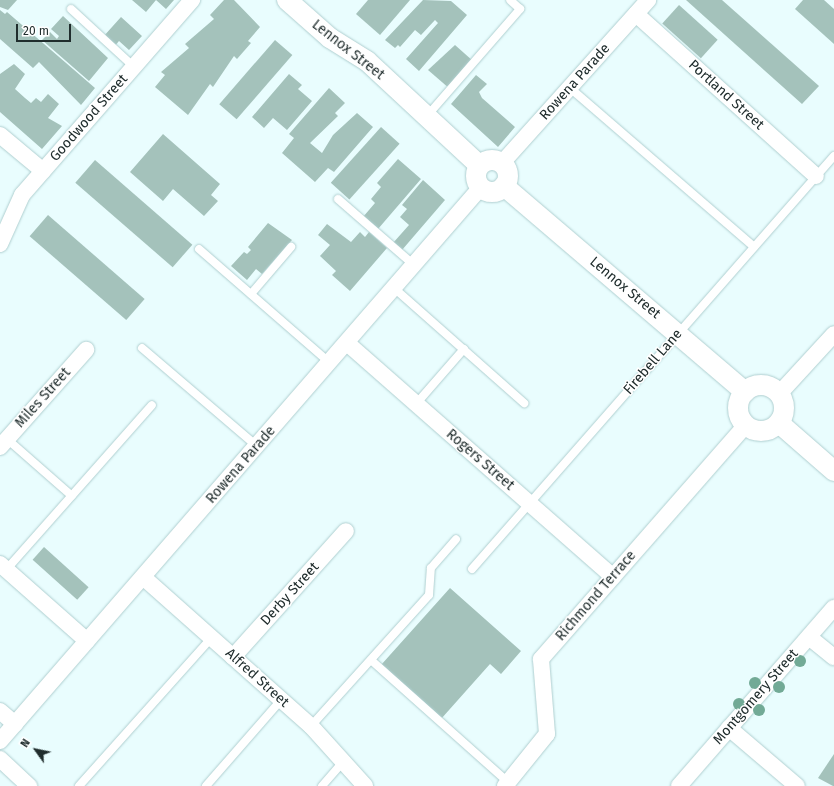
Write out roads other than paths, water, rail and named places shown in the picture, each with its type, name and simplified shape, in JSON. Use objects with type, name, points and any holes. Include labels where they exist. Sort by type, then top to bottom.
[{"type":"street","name":"Goodwood Street","points":[[0,244],[22,195],[192,0]]},
{"type":"street","name":"Lennox Street","points":[[286,0],[330,38],[367,61],[479,165]]},
{"type":"street","name":"Rowena Parade","points":[[502,163],[648,0]]},
{"type":"street","name":"Portland Street","points":[[636,14],[816,176]]},
{"type":"street","points":[[0,135],[43,171]]},
{"type":"street","points":[[493,160],[502,163],[507,172],[504,186],[495,191],[481,187],[476,174],[479,165],[493,160]]},
{"type":"street","name":"Lennox Street","points":[[504,186],[679,333],[745,392]]},
{"type":"street","name":"Rowena Parade","points":[[0,741],[258,446],[481,187]]},
{"type":"street","points":[[780,394],[834,334]]},
{"type":"street","name":"Rogers Street","points":[[347,343],[613,577]]},
{"type":"street","name":"Miles Street","points":[[4,443],[86,350]]},
{"type":"street","points":[[762,385],[780,394],[784,409],[779,423],[767,430],[746,425],[739,413],[745,392],[762,385]]},
{"type":"street","points":[[779,423],[834,471]]},
{"type":"street","name":"Richmond Terrace","points":[[506,784],[547,734],[541,659],[746,425]]},
{"type":"street","name":"Derby Street","points":[[233,657],[346,531]]},
{"type":"street","points":[[3,567],[87,641]]},
{"type":"street","name":"Alfred Street","points":[[143,577],[311,726],[365,786]]},
{"type":"street","name":"Montgomery Street","points":[[679,786],[834,608]]},
{"type":"street","points":[[809,637],[834,657]]},
{"type":"street","points":[[0,711],[15,724]]},
{"type":"street","points":[[730,728],[797,786]]},
{"type":"street","points":[[0,759],[29,786]]},
{"type":"lane","points":[[427,116],[520,8],[510,0]]},
{"type":"lane","points":[[70,9],[134,67]]},
{"type":"lane","points":[[570,88],[754,247]]},
{"type":"lane","name":"Firebell Lane","points":[[472,569],[834,156]]},
{"type":"lane","points":[[338,198],[414,265]]},
{"type":"lane","points":[[251,294],[291,247]]},
{"type":"lane","points":[[199,248],[330,363]]},
{"type":"lane","points":[[394,288],[524,403]]},
{"type":"lane","points":[[142,348],[258,446]]},
{"type":"lane","points":[[416,404],[464,349]]},
{"type":"lane","points":[[3,567],[72,496],[152,405]]},
{"type":"lane","points":[[4,443],[72,496]]},
{"type":"lane","points":[[311,726],[429,595],[431,568],[456,539]]},
{"type":"lane","points":[[79,786],[212,637]]},
{"type":"lane","points":[[371,660],[506,784]]},
{"type":"lane","points":[[206,786],[281,700]]},
{"type":"lane","points":[[322,786],[344,761]]}]
